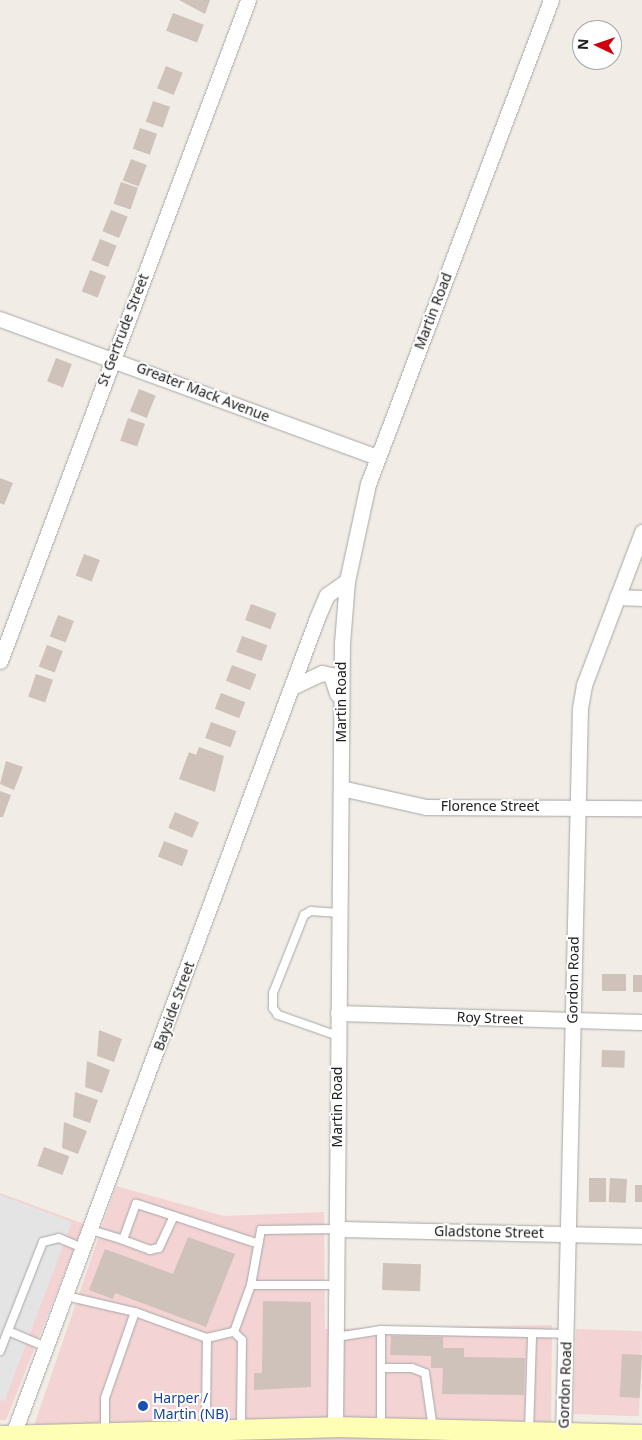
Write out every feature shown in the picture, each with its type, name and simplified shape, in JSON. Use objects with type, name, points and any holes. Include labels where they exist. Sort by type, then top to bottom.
[{"type":"main road","points":[[8,1438],[106,1434],[212,1436],[241,1430],[335,1434],[381,1428],[432,1429],[467,1435],[529,1432],[564,1436],[642,1434]]},
{"type":"street","name":"St Gertrude Street","points":[[0,661],[248,0]]},
{"type":"street","name":"Martin Road","points":[[335,1434],[339,913],[342,722],[347,581],[378,457],[551,0]]},
{"type":"street","name":"Greater Mack Avenue","points":[[0,319],[113,358],[378,457]]},
{"type":"street","name":"Gordon Road","points":[[564,1436],[572,1020],[581,696],[642,532]]},
{"type":"street","name":"Bayside Street","points":[[8,1438],[66,1296],[327,596],[347,581]]},
{"type":"street","points":[[617,597],[642,598]]},
{"type":"street","points":[[292,687],[312,674],[331,675],[342,722]]},
{"type":"street","name":"Florence Street","points":[[341,788],[426,807],[577,806],[642,808]]},
{"type":"street","name":"Roy Street","points":[[338,1013],[642,1022]]},
{"type":"street","name":"Gladstone Street","points":[[337,1229],[642,1236]]},
{"type":"lane","points":[[338,1036],[278,1015],[273,1008],[273,993],[304,915],[312,911],[339,913]]},
{"type":"lane","points":[[122,1240],[136,1204],[256,1243]]},
{"type":"lane","points":[[91,1230],[122,1240],[159,1248],[174,1216]]},
{"type":"lane","points":[[234,1332],[252,1285],[258,1232],[265,1229],[337,1229]]},
{"type":"lane","points":[[0,1351],[42,1242],[59,1238],[84,1248]]},
{"type":"lane","points":[[252,1285],[336,1285]]},
{"type":"lane","points":[[66,1296],[135,1312],[207,1338],[234,1332]]},
{"type":"lane","points":[[106,1434],[105,1398],[135,1312]]},
{"type":"lane","points":[[336,1337],[381,1330],[566,1334]]},
{"type":"lane","points":[[381,1330],[381,1428]]},
{"type":"lane","points":[[8,1331],[46,1347]]},
{"type":"lane","points":[[234,1332],[242,1340],[241,1430]]},
{"type":"lane","points":[[529,1432],[532,1334]]},
{"type":"lane","points":[[207,1338],[206,1407],[212,1436]]},
{"type":"lane","points":[[381,1368],[412,1368],[425,1373],[432,1429]]},
{"type":"shaded area","points":[[116,1186],[224,1216],[324,1212],[325,1329],[552,1325],[551,1440],[29,1440]]},
{"type":"shaded area","points":[[0,1193],[84,1224],[6,1420],[0,1420]]},
{"type":"shaded area","points":[[0,1195],[72,1222],[5,1400],[0,1401]]},
{"type":"shaded area","points":[[576,1329],[642,1331],[639,1416],[573,1414]]},
{"type":"building","points":[[179,0],[210,0],[205,14]]},
{"type":"building","points":[[173,13],[204,25],[197,43],[166,31]]},
{"type":"building","points":[[166,66],[183,73],[174,95],[157,88]]},
{"type":"building","points":[[153,101],[170,107],[163,128],[146,122]]},
{"type":"building","points":[[140,128],[157,134],[150,155],[133,149]]},
{"type":"building","points":[[131,159],[147,165],[139,187],[123,180]]},
{"type":"building","points":[[121,182],[138,188],[131,210],[114,204]]},
{"type":"building","points":[[111,210],[128,217],[119,238],[102,231]]},
{"type":"building","points":[[100,239],[117,246],[108,267],[91,260]]},
{"type":"building","points":[[90,270],[106,276],[98,298],[82,291]]},
{"type":"building","points":[[56,358],[72,364],[63,387],[47,381]]},
{"type":"building","points":[[139,389],[156,396],[147,418],[130,411]]},
{"type":"building","points":[[128,418],[145,424],[137,447],[120,441]]},
{"type":"building","points":[[0,478],[13,483],[4,505],[0,503]]},
{"type":"building","points":[[84,554],[100,560],[92,582],[76,575]]},
{"type":"building","points":[[251,604],[276,613],[271,629],[245,620]]},
{"type":"building","points":[[58,615],[74,621],[66,643],[50,636]]},
{"type":"building","points":[[242,636],[267,645],[262,661],[236,652]]},
{"type":"building","points":[[47,645],[63,651],[55,673],[39,666]]},
{"type":"building","points":[[232,665],[256,674],[250,690],[226,681]]},
{"type":"building","points":[[36,674],[53,680],[45,703],[28,697]]},
{"type":"building","points":[[221,693],[245,702],[239,718],[215,709]]},
{"type":"building","points":[[211,722],[236,731],[231,747],[205,738]]},
{"type":"building","points":[[199,747],[224,756],[215,792],[179,779],[189,752],[196,755]]},
{"type":"building","points":[[6,761],[23,767],[14,790],[0,784]]},
{"type":"building","points":[[0,791],[11,795],[3,817],[0,817]]},
{"type":"building","points":[[175,812],[199,822],[192,838],[168,828]]},
{"type":"building","points":[[164,841],[188,850],[182,866],[158,857]]},
{"type":"building","points":[[602,974],[626,974],[626,991],[602,991]]},
{"type":"building","points":[[633,975],[642,975],[642,992],[633,992]]},
{"type":"building","points":[[99,1030],[122,1039],[114,1062],[97,1056]]},
{"type":"building","points":[[602,1050],[625,1051],[624,1068],[601,1067]]},
{"type":"building","points":[[87,1061],[110,1070],[102,1093],[85,1087]]},
{"type":"building","points":[[75,1092],[98,1100],[90,1123],[73,1117]]},
{"type":"building","points":[[64,1122],[87,1131],[78,1154],[62,1148]]},
{"type":"building","points":[[44,1147],[69,1156],[63,1175],[37,1166]]},
{"type":"building","points":[[589,1178],[606,1178],[606,1202],[589,1202]]},
{"type":"building","points":[[610,1178],[627,1179],[626,1203],[609,1202]]},
{"type":"building","points":[[635,1185],[642,1185],[642,1202],[635,1202]]},
{"type":"building","points":[[188,1237],[235,1254],[206,1327],[115,1293],[113,1299],[89,1290],[105,1249],[173,1274]]},
{"type":"building","points":[[383,1263],[421,1264],[420,1291],[382,1290]]},
{"type":"building","points":[[263,1301],[311,1302],[311,1387],[254,1390],[254,1373],[262,1373]]},
{"type":"building","points":[[391,1336],[443,1337],[443,1348],[464,1348],[464,1357],[525,1358],[524,1395],[442,1394],[443,1368],[431,1368],[431,1356],[390,1355]]},
{"type":"building","points":[[622,1354],[642,1355],[640,1398],[620,1397]]},
{"type":"place","name":"Harper / Martin (NB)","points":[[143,1406]]}]
